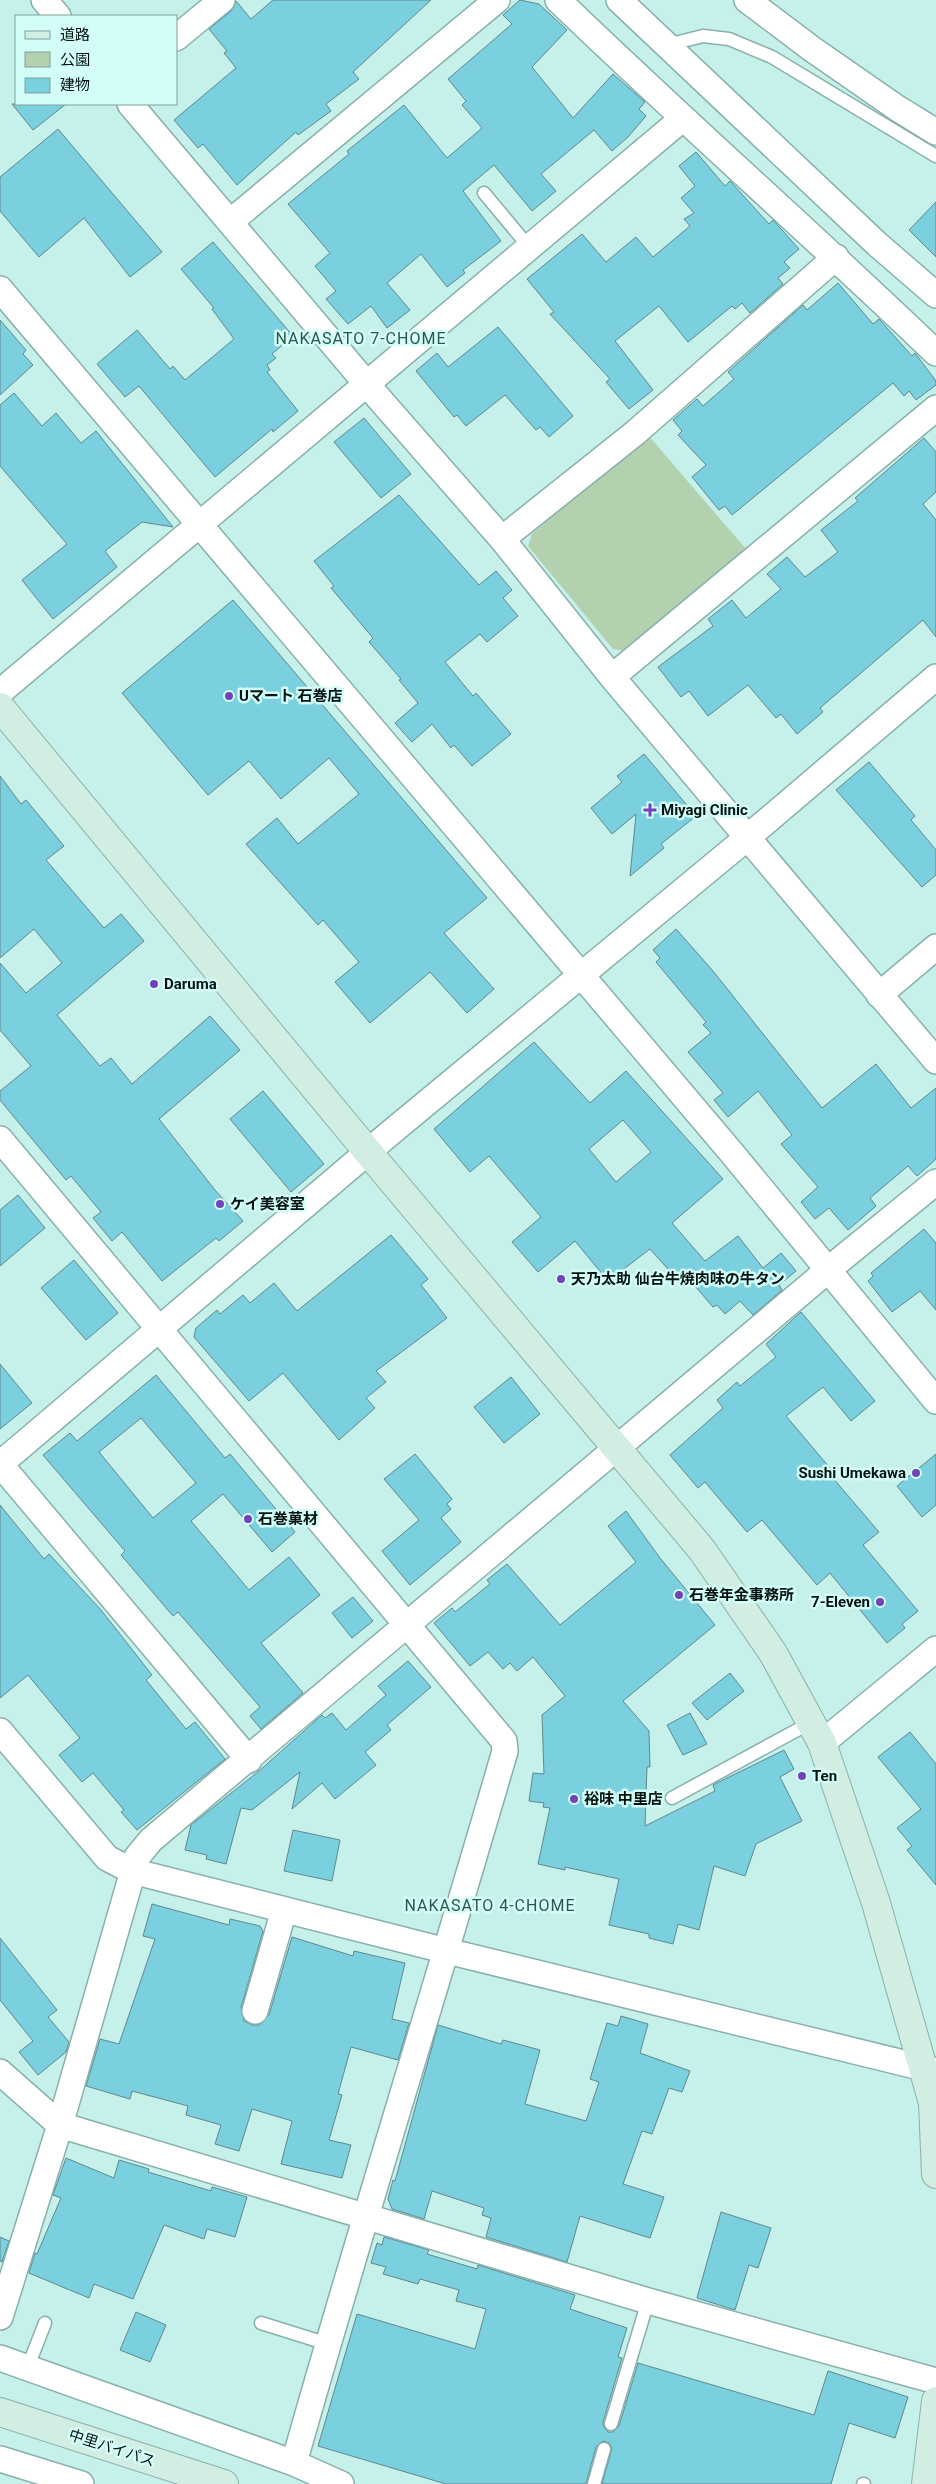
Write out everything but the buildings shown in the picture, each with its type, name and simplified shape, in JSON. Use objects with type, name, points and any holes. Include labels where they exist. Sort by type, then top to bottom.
[{"type":"street","points":[[44,0],[57,15]]},
{"type":"street","points":[[178,36],[222,0]]},
{"type":"street","points":[[230,222],[497,0]]},
{"type":"street","points":[[558,0],[682,119],[836,257],[936,353]]},
{"type":"street","points":[[619,0],[876,244],[936,295]]},
{"type":"street","points":[[747,0],[812,49],[897,108],[936,132]]},
{"type":"street","points":[[131,105],[368,385],[502,539],[612,678],[936,1062]]},
{"type":"street","points":[[0,692],[198,524],[368,385],[682,119]]},
{"type":"street","points":[[502,539],[635,433],[836,257]]},
{"type":"street","points":[[0,289],[731,1152],[936,1401]]},
{"type":"street","points":[[612,678],[936,408]]},
{"type":"street","points":[[249,1760],[0,1464],[368,1152],[748,837],[936,677]]},
{"type":"street","points":[[0,707],[368,1152],[702,1550],[773,1653],[816,1733],[876,1903],[930,2070],[936,2174]]},
{"type":"street","points":[[880,995],[936,947]]},
{"type":"street","points":[[0,1139],[504,1741],[505,1751],[447,1951],[366,2216],[294,2463]]},
{"type":"street","points":[[0,2318],[60,2124],[132,1871],[137,1857],[151,1840],[249,1760],[828,1270],[936,1182]]},
{"type":"street","points":[[816,1733],[936,1649]]},
{"type":"street","points":[[0,1731],[107,1858],[132,1871],[930,2070]]},
{"type":"street","points":[[255,2011],[284,1910]]},
{"type":"street","points":[[0,2072],[60,2124],[648,2301],[936,2381]]},
{"type":"street","points":[[0,2358],[294,2463],[341,2484]]},
{"type":"street","points":[[930,2480],[936,2401]]},
{"type":"street","name":"中里バイパス","points":[[0,2412],[224,2484]]},
{"type":"street","points":[[0,2459],[80,2484]]},
{"type":"lane","points":[[667,45],[703,36],[729,39],[772,57],[936,156]]},
{"type":"lane","points":[[484,193],[529,247]]},
{"type":"lane","points":[[672,1798],[816,1733]]},
{"type":"lane","points":[[611,2424],[648,2301]]},
{"type":"lane","points":[[27,2368],[46,2323]]},
{"type":"lane","points":[[261,2323],[328,2344]]},
{"type":"lane","points":[[594,2484],[604,2449]]},
{"type":"green space","points":[[647,434],[746,549],[627,651],[613,649],[528,546],[532,534]]},
{"type":"place","name":"Uマート 石巻店","points":[[229,696]]},
{"type":"place","name":"Miyagi Clinic","points":[[650,810]]},
{"type":"place","name":"Daruma","points":[[154,984]]},
{"type":"place","name":"ケイ美容室","points":[[220,1204]]},
{"type":"place","name":"天乃太助 仙台牛焼肉味の牛タン","points":[[561,1279]]},
{"type":"place","name":"Sushi Umekawa","points":[[916,1473]]},
{"type":"place","name":"石巻菓材","points":[[248,1519]]},
{"type":"place","name":"石巻年金事務所","points":[[679,1595]]},
{"type":"place","name":"7-Eleven","points":[[880,1602]]},
{"type":"place","name":"Ten","points":[[802,1776]]},
{"type":"place","name":"裕味 中里店","points":[[574,1799]]},
{"type":"district","name":"NAKASATO 7-CHOME","points":[[361,338]]},
{"type":"district","name":"NAKASATO 4-CHOME","points":[[490,1905]]}]
